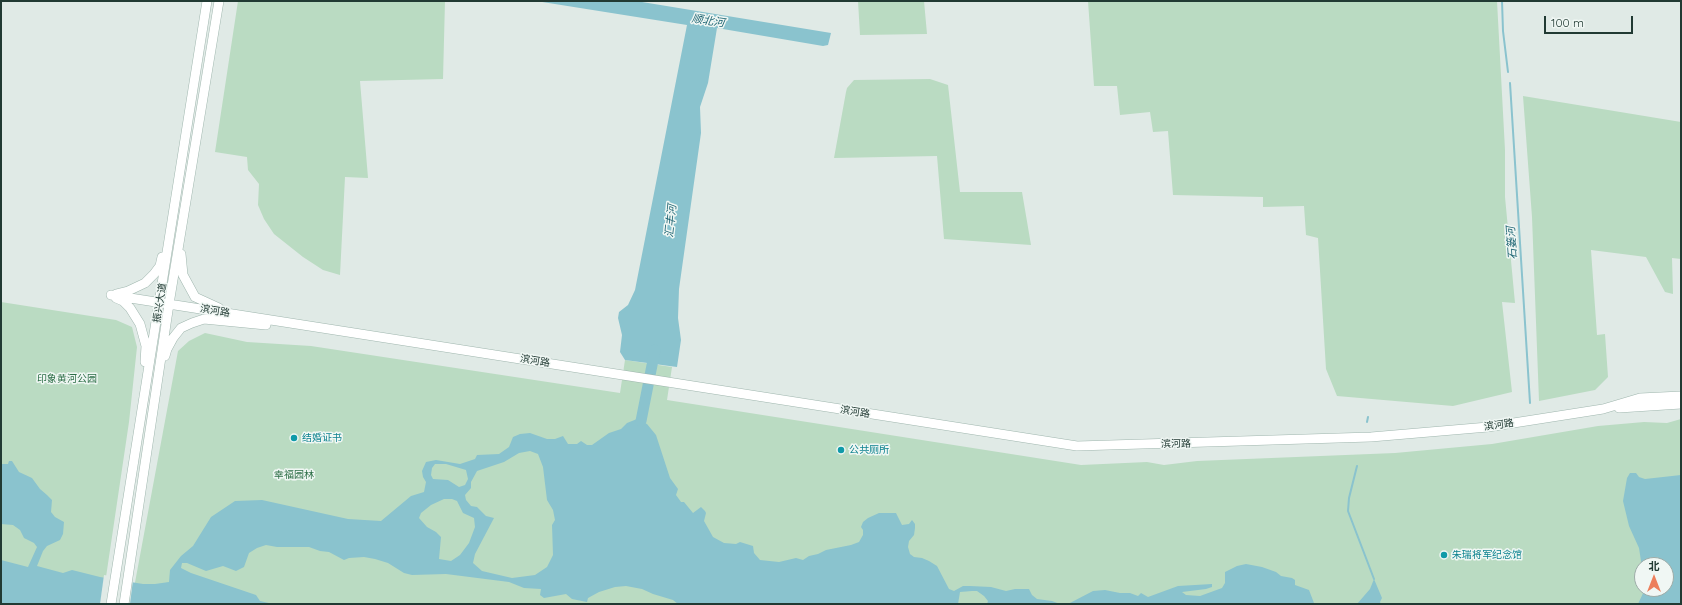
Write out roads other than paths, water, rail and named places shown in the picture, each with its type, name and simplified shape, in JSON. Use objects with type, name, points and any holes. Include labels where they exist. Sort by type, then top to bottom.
[{"type":"main road","name":"振兴大道","points":[[124,604],[154,406],[172,221],[207,1]]},
{"type":"main road","name":"振兴大道","points":[[111,604],[142,414],[164,303],[182,223],[219,1]]},
{"type":"main road","points":[[111,295],[137,288],[154,274],[160,266],[172,221]]},
{"type":"main road","points":[[182,223],[180,259],[183,275],[194,297],[216,308],[287,323]]},
{"type":"main road","points":[[111,295],[123,301],[130,308],[140,324],[144,336],[146,346],[142,414]]},
{"type":"main road","name":"滨河路","points":[[111,295],[1077,446],[1371,437],[1488,427],[1603,409],[1681,404]]},
{"type":"main road","points":[[154,406],[167,349],[181,328],[204,319],[263,325],[287,323]]},
{"type":"main road","name":"滨河路","points":[[1603,409],[1640,398],[1681,396]]},
{"type":"water","name":"顺北河","points":[[536,1],[636,1],[831,33],[828,45],[823,46],[717,28],[708,83],[700,107],[701,133],[679,289],[678,318],[681,340],[677,367],[625,360],[620,352],[622,335],[618,318],[619,312],[628,305],[635,290],[687,25]]},
{"type":"water","points":[[637,419],[647,424],[656,435],[670,478],[678,489],[676,495],[693,513],[701,507],[705,511],[704,521],[713,537],[724,543],[736,544],[740,542],[753,546],[754,553],[760,560],[779,562],[796,558],[803,560],[809,556],[826,550],[851,545],[859,542],[863,535],[863,530],[861,527],[863,522],[868,518],[879,513],[896,513],[902,525],[909,524],[912,520],[915,524],[914,535],[909,541],[908,547],[910,554],[914,557],[929,561],[937,566],[949,589],[954,591],[963,586],[970,586],[991,587],[1006,591],[1015,589],[1029,589],[1032,595],[1037,599],[1052,601],[1060,604],[987,604],[988,601],[984,596],[977,591],[972,591],[960,592],[958,604],[678,604],[673,600],[642,589],[626,586],[615,587],[599,592],[588,598],[587,602],[572,599],[566,594],[544,598],[540,595],[541,589],[524,588],[509,582],[446,574],[412,575],[404,573],[388,563],[375,559],[364,557],[349,558],[344,560],[329,552],[320,551],[309,547],[277,547],[266,545],[249,553],[244,567],[236,571],[223,566],[206,571],[187,563],[182,563],[181,568],[191,573],[256,595],[260,601],[273,604],[1,604],[1,560],[28,567],[37,547],[34,543],[24,538],[20,530],[13,525],[1,524],[1,464],[8,464],[9,461],[12,461],[19,472],[32,478],[40,489],[52,500],[51,512],[55,517],[64,522],[63,534],[60,540],[47,546],[43,551],[37,566],[63,573],[72,570],[100,577],[143,584],[155,584],[169,582],[170,570],[181,556],[193,546],[211,517],[235,501],[262,500],[348,519],[381,521],[411,496],[424,492],[426,482],[422,471],[426,462],[436,460],[460,464],[475,459],[477,455],[499,454],[509,447],[513,437],[520,434],[530,433],[547,439],[555,439],[563,436],[568,444],[577,444],[581,441],[587,445],[592,445],[609,433],[621,429],[627,423]],"holes":[[[530,451],[538,454],[543,467],[547,500],[553,510],[555,520],[552,525],[553,555],[547,567],[535,575],[512,578],[482,571],[473,563],[475,554],[494,518],[486,516],[477,507],[471,506],[466,500],[465,495],[471,488],[471,482],[477,471],[504,462],[519,453]],[[435,464],[446,464],[466,470],[468,479],[465,485],[459,487],[448,480],[433,479],[431,475],[432,468]],[[444,499],[452,499],[457,501],[463,513],[474,518],[475,527],[469,543],[460,555],[451,561],[439,559],[441,537],[427,527],[419,518],[421,513],[431,505]]]},
{"type":"water","points":[[1630,473],[1636,473],[1639,477],[1645,479],[1681,475],[1681,604],[1638,604],[1641,597],[1674,597],[1674,557],[1640,557],[1639,548],[1629,526],[1623,501],[1627,478]]},
{"type":"water","points":[[1246,564],[1262,567],[1276,572],[1281,576],[1292,578],[1295,580],[1295,585],[1309,590],[1314,603],[1320,604],[1068,604],[1093,591],[1105,590],[1130,593],[1138,596],[1141,593],[1148,597],[1178,586],[1212,584],[1212,587],[1206,589],[1182,592],[1186,595],[1200,596],[1222,588],[1225,583],[1225,572],[1237,566]]},
{"type":"water","points":[[1374,579],[1382,598],[1380,602],[1381,604],[1357,604],[1370,589]]},
{"type":"waterway","name":"石篓河","points":[[1502,1],[1503,31],[1508,72]]},
{"type":"waterway","name":"石篓河","points":[[1510,83],[1530,403]]},
{"type":"waterway","name":"汇丰河","points":[[641,421],[655,350]]},
{"type":"waterway","points":[[1367,422],[1368,417]]},
{"type":"waterway","points":[[1357,466],[1349,498],[1348,511],[1374,579]]},
{"type":"place","name":"结婚证书","points":[[294,438]]},
{"type":"place","name":"公共厕所","points":[[841,450]]},
{"type":"place","name":"朱瑞将军纪念馆","points":[[1444,555]]},
{"type":"park label","name":"印象黄河公园","points":[[67,379]]},
{"type":"park label","name":"幸福园林","points":[[294,475]]}]
